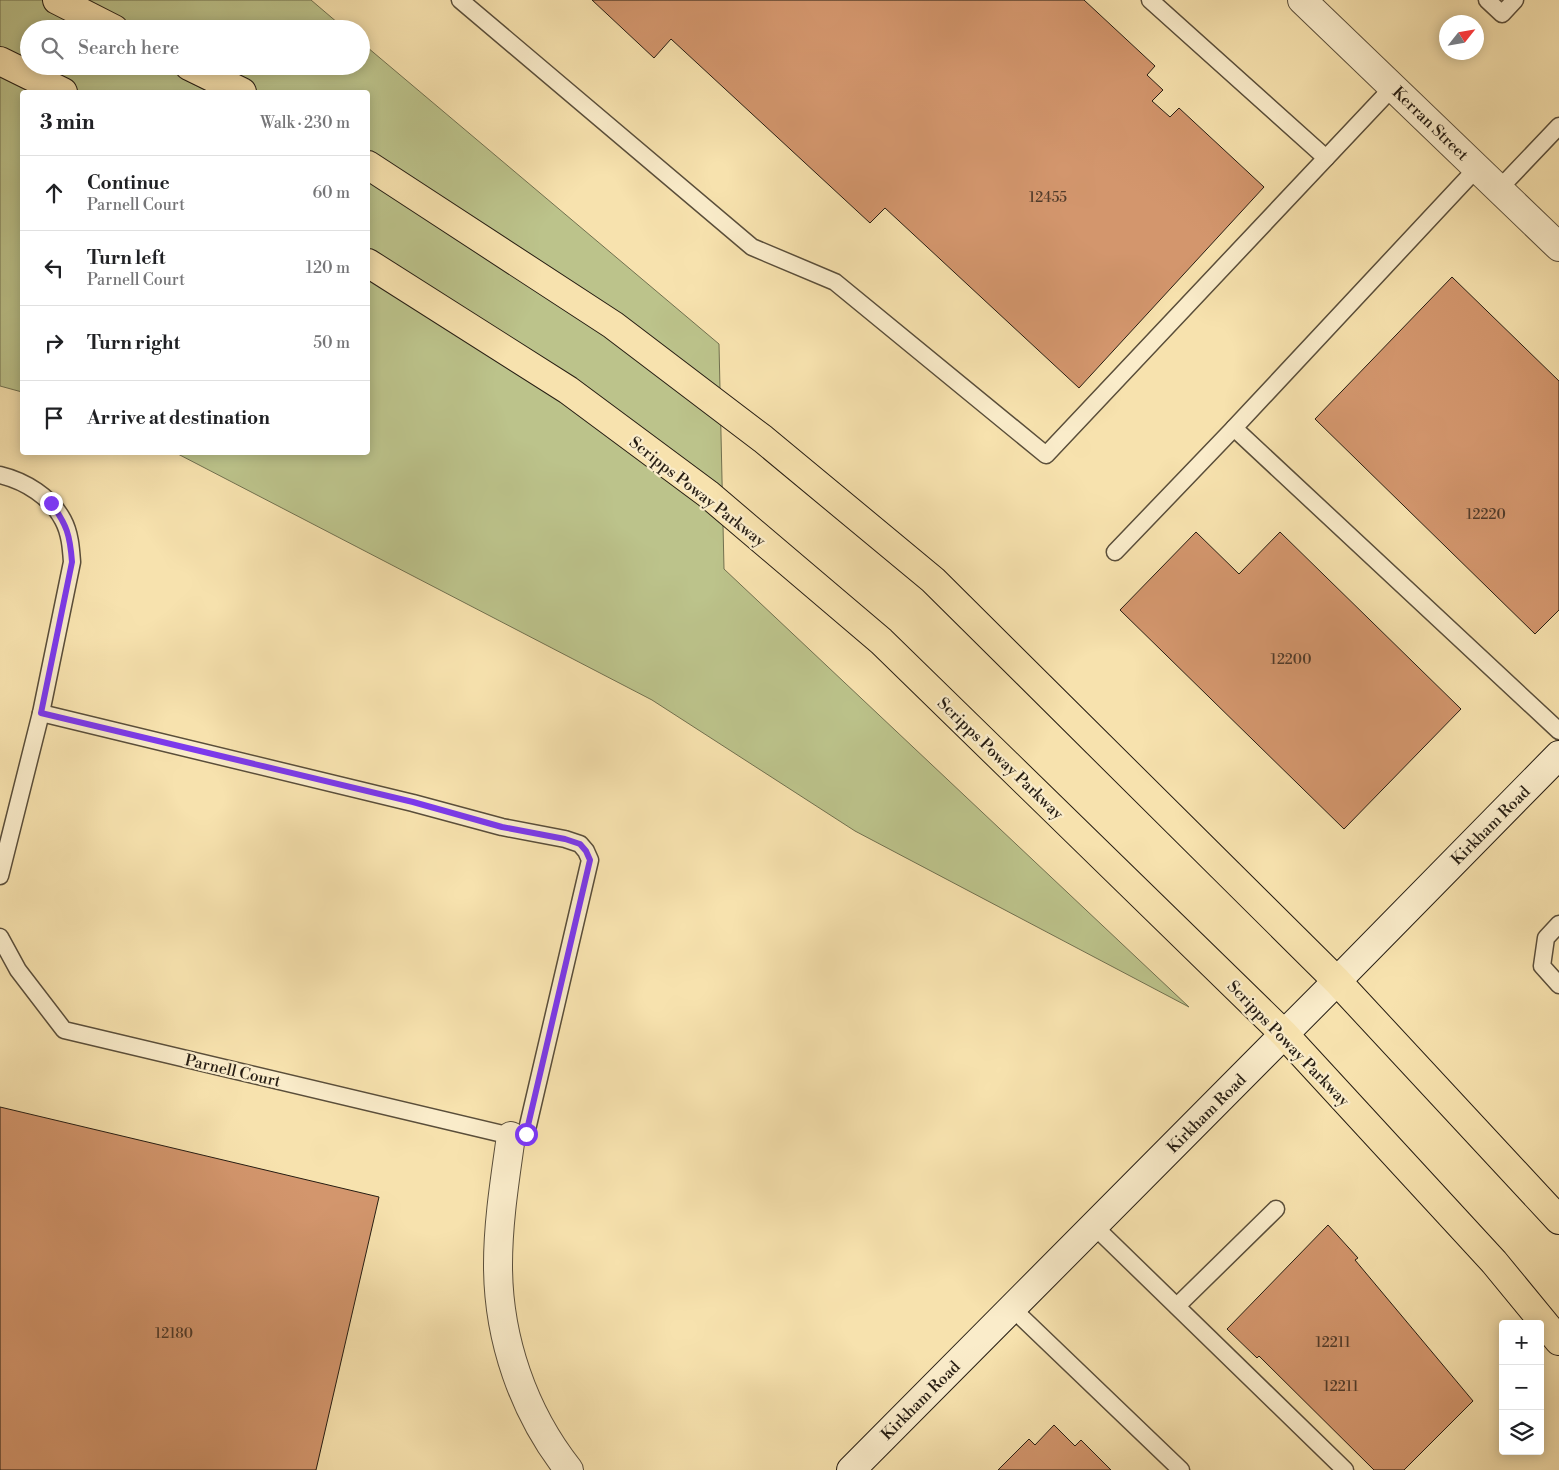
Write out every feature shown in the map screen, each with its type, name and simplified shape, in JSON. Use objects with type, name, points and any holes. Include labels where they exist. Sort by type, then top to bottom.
[{"type":"main road","points":[[57,0],[96,20]]},
{"type":"main road","name":"Kerran Street","points":[[1302,0],[1559,246]]},
{"type":"main road","points":[[0,61],[20,71]]},
{"type":"main road","points":[[28,75],[59,90]]},
{"type":"main road","points":[[207,75],[238,90]]},
{"type":"main road","points":[[370,166],[613,325],[763,439],[933,580],[1337,981],[1559,1220]]},
{"type":"main road","name":"Scripps Poway Parkway","points":[[370,263],[568,390],[708,494],[881,641],[1284,1034],[1494,1262],[1559,1341]]},
{"type":"main road","name":"Kirkham Road","points":[[851,1470],[1337,981],[1559,754]]},
{"type":"main road","points":[[511,1136],[503,1187],[498,1258],[499,1289],[507,1343],[520,1384],[540,1428],[569,1470]]},
{"type":"lane","points":[[460,0],[752,247],[835,282],[1046,454],[1393,87]]},
{"type":"lane","points":[[1150,0],[1326,158]]},
{"type":"lane","points":[[1487,0],[1502,14],[1515,0]]},
{"type":"lane","points":[[1499,189],[1559,126]]},
{"type":"lane","points":[[1115,552],[1234,428],[1477,168]]},
{"type":"lane","points":[[1234,428],[1559,731]]},
{"type":"lane","points":[[0,475],[30,487],[51,503],[63,520],[71,540],[72,562],[41,713],[0,876]]},
{"type":"lane","points":[[41,713],[413,802],[502,827],[580,844],[590,860],[528,1128],[525,1136],[511,1136]]},
{"type":"lane","points":[[1559,924],[1546,938],[1542,966],[1559,985]]},
{"type":"lane","name":"Parnell Court","points":[[0,937],[18,970],[64,1030],[511,1136]]},
{"type":"lane","points":[[1176,1306],[1276,1210]]},
{"type":"lane","points":[[1094,1226],[1345,1470]]},
{"type":"lane","points":[[1012,1308],[1181,1470]]},
{"type":"green space","points":[[0,0],[311,0],[334,20],[20,20],[20,75],[370,75],[370,50],[719,344],[724,569],[1189,1007],[855,831],[652,700],[180,455],[370,455],[370,90],[20,90],[20,391],[0,386]]},
{"type":"building","points":[[592,0],[1084,0],[1155,66],[1147,75],[1163,90],[1152,101],[1170,117],[1179,108],[1264,187],[1079,388],[885,208],[870,223],[671,39],[654,58]]},
{"type":"building","points":[[1452,277],[1559,381],[1559,610],[1535,634],[1315,419]]},
{"type":"building","points":[[1196,532],[1239,574],[1280,532],[1461,709],[1344,829],[1120,610]]},
{"type":"building","points":[[0,1107],[379,1197],[316,1470],[0,1470]]},
{"type":"building","points":[[1328,1225],[1358,1258],[1355,1260],[1473,1401],[1404,1470],[1374,1470],[1259,1356],[1257,1358],[1227,1329]]},
{"type":"building","points":[[1054,1425],[1075,1446],[1081,1440],[1111,1470],[998,1470],[1029,1439],[1035,1445]]},
{"type":"route","points":[[51,503],[63,520],[71,540],[72,562],[41,713],[413,802],[502,827],[565,839],[580,844],[586,851],[590,860],[526,1134]]}]
